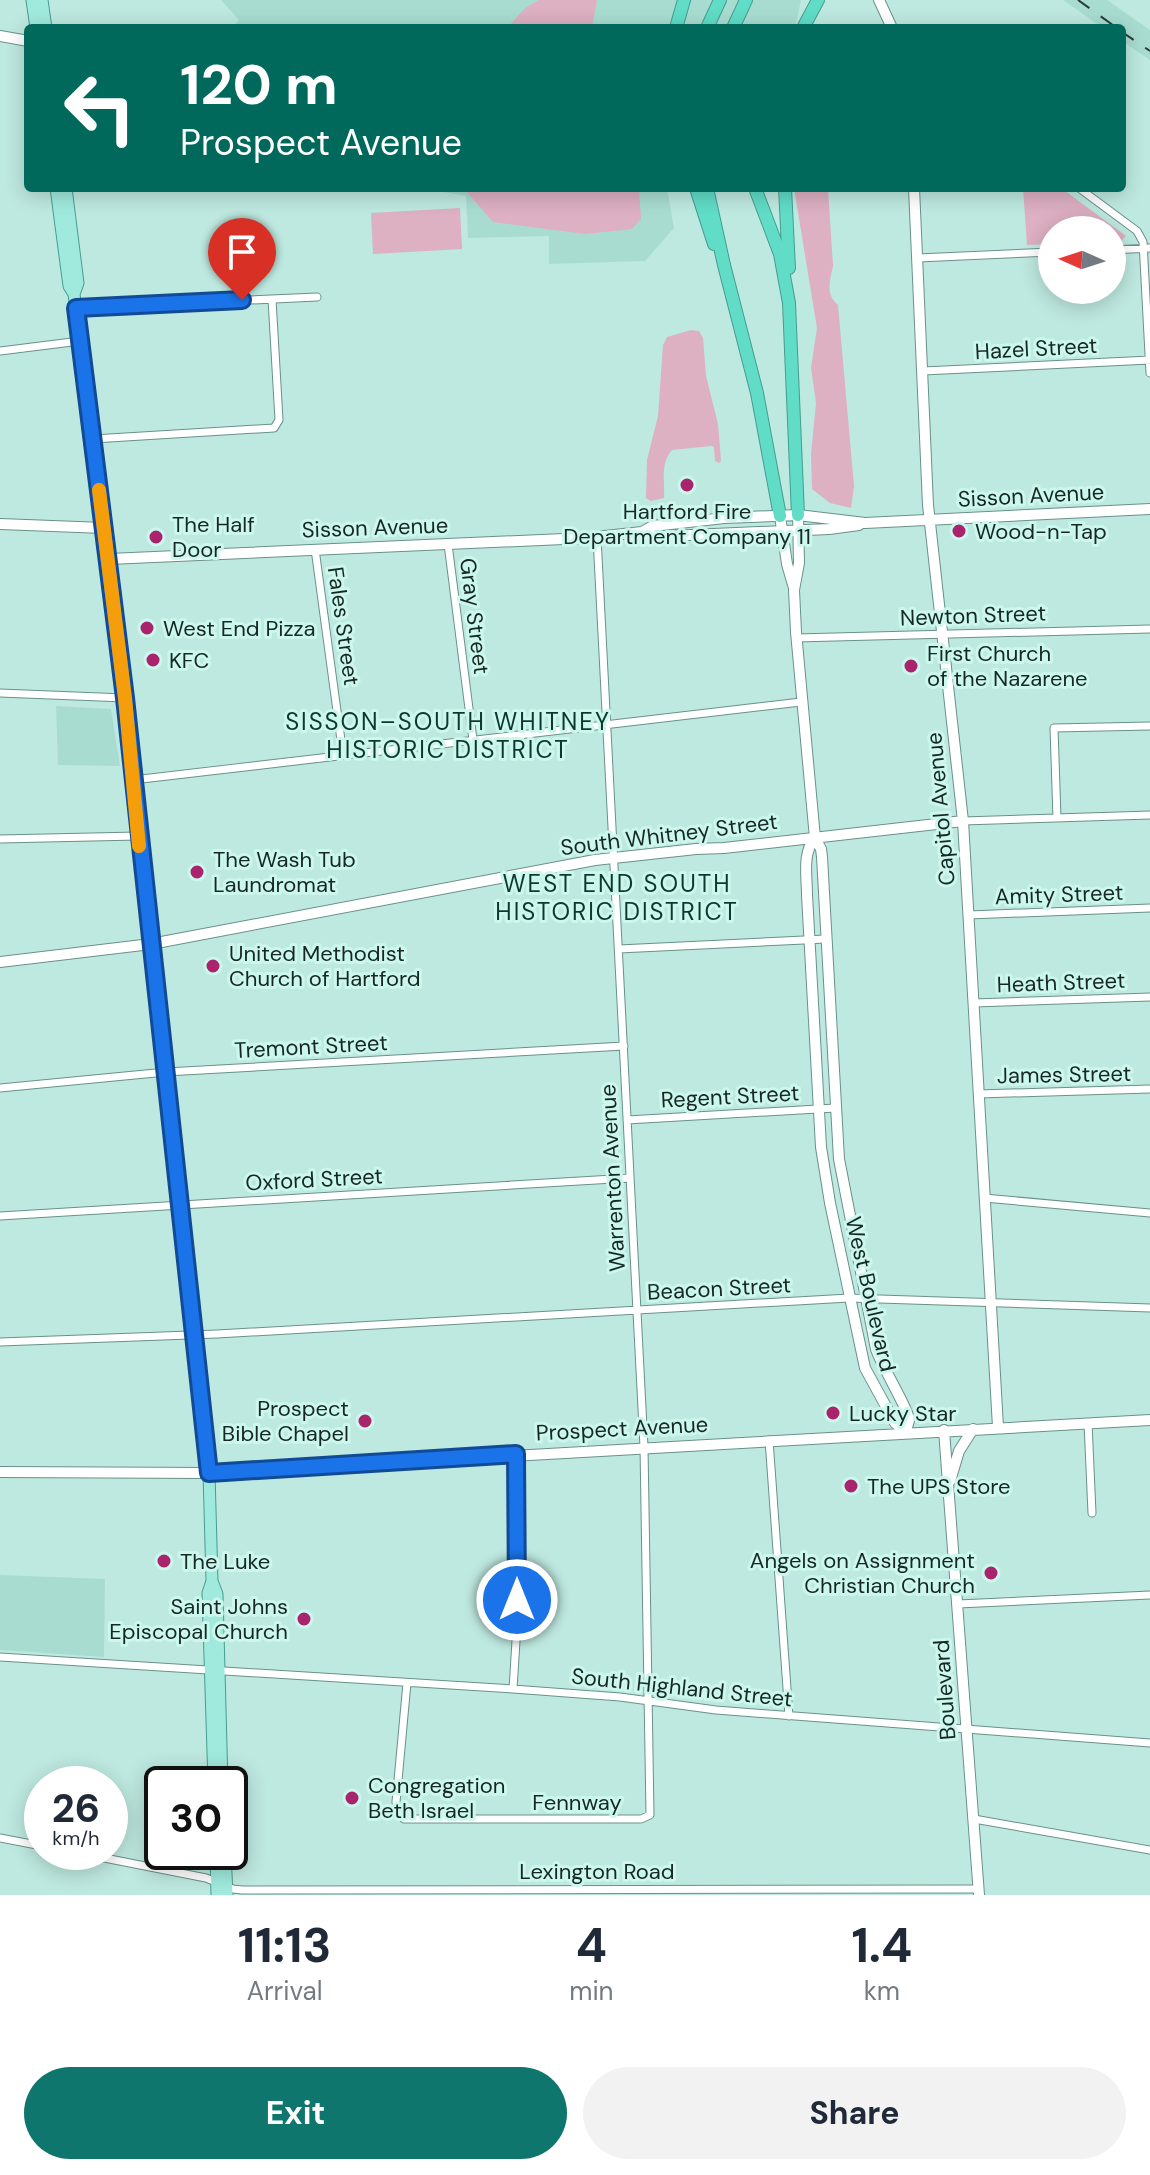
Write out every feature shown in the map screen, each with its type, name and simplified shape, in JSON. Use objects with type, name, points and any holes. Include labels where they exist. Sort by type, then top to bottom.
[{"type":"highway","points":[[677,24],[684,0]]},
{"type":"highway","points":[[709,24],[720,0]]},
{"type":"highway","points":[[735,24],[746,0]]},
{"type":"highway","points":[[805,24],[818,0]]},
{"type":"highway","points":[[697,192],[705,223],[724,265]]},
{"type":"highway","points":[[708,192],[760,405],[780,516]]},
{"type":"highway","points":[[757,192],[776,241],[789,303]]},
{"type":"highway","points":[[785,192],[798,515]]},
{"type":"main road","points":[[32,0],[35,24]]},
{"type":"main road","points":[[42,0],[45,24]]},
{"type":"main road","points":[[879,0],[890,24]]},
{"type":"main road","points":[[0,36],[24,40]]},
{"type":"main road","points":[[57,192],[69,286],[74,294],[109,559],[209,1473],[212,1581],[217,1594],[214,1766]]},
{"type":"main road","points":[[67,192],[78,283],[74,294]]},
{"type":"main road","name":"Capitol Avenue","points":[[914,192],[930,520],[963,821],[998,1427]]},
{"type":"main road","name":"Sisson Avenue","points":[[642,532],[654,536],[798,531],[865,523],[1150,509]]},
{"type":"main road","name":"Sisson Avenue","points":[[109,559],[597,537],[642,532],[653,526],[687,522],[798,515],[865,523]]},
{"type":"main road","name":"West Boulevard","points":[[794,590],[799,563],[798,515]]},
{"type":"main road","name":"West Boulevard","points":[[780,516],[794,590],[801,702],[815,838],[822,857],[839,1159],[881,1363],[909,1418],[905,1432],[895,1423],[865,1368],[821,1147],[807,853],[815,838]]},
{"type":"main road","points":[[687,522],[688,535]]},
{"type":"main road","points":[[0,524],[104,528]]},
{"type":"main road","name":"South Whitney Street","points":[[0,962],[151,944],[614,857],[963,821]]},
{"type":"main road","points":[[830,1203],[846,1200]]},
{"type":"main road","name":"Prospect Avenue","points":[[0,1472],[209,1473],[1150,1420]]},
{"type":"main road","name":"Boulevard","points":[[949,1483],[959,1451],[973,1429]]},
{"type":"main road","name":"Boulevard","points":[[944,1430],[979,1892]]},
{"type":"main road","points":[[215,1671],[221,1766]]},
{"type":"main road","points":[[219,1870],[222,1890]]},
{"type":"main road","points":[[222,1890],[224,1870]]},
{"type":"street","points":[[1084,192],[1137,231],[1147,248],[1150,373]]},
{"type":"street","points":[[1126,249],[1147,248]]},
{"type":"street","points":[[918,258],[1038,253]]},
{"type":"street","points":[[76,308],[317,297]]},
{"type":"street","points":[[93,439],[274,428],[279,420],[272,299]]},
{"type":"street","points":[[0,351],[80,341]]},
{"type":"street","name":"Hazel Street","points":[[923,371],[1150,360]]},
{"type":"street","name":"Warrenton Avenue","points":[[597,537],[644,1447],[649,1816]]},
{"type":"street","name":"Gray Street","points":[[448,544],[473,740]]},
{"type":"street","name":"Fales Street","points":[[315,549],[343,755]]},
{"type":"street","name":"Newton Street","points":[[796,638],[1150,629]]},
{"type":"street","points":[[0,693],[125,698]]},
{"type":"street","points":[[133,780],[801,702]]},
{"type":"street","points":[[1057,818],[1054,728],[1150,726]]},
{"type":"street","name":"South Whitney Street","points":[[963,821],[1150,815]]},
{"type":"street","points":[[0,839],[138,836]]},
{"type":"street","name":"Amity Street","points":[[969,915],[1150,908]]},
{"type":"street","points":[[619,949],[825,939]]},
{"type":"street","name":"Heath Street","points":[[974,1003],[1150,997]]},
{"type":"street","name":"Tremont Street","points":[[0,1088],[166,1072],[624,1046]]},
{"type":"street","name":"James Street","points":[[979,1094],[1150,1089]]},
{"type":"street","name":"Regent Street","points":[[627,1120],[835,1108]]},
{"type":"street","name":"Oxford Street","points":[[0,1216],[630,1178]]},
{"type":"street","points":[[984,1198],[1150,1213]]},
{"type":"street","name":"Beacon Street","points":[[0,1342],[195,1335],[849,1298],[1150,1308]]},
{"type":"street","points":[[1088,1423],[1092,1513]]},
{"type":"street","points":[[769,1440],[789,1716]]},
{"type":"street","points":[[513,1689],[517,1625],[516,1454]]},
{"type":"street","points":[[958,1604],[1150,1595]]},
{"type":"street","name":"South Highland Street","points":[[0,1657],[513,1689],[716,1710],[1150,1743]]},
{"type":"street","name":"Fennway","points":[[407,1683],[396,1802],[398,1813],[404,1819],[641,1819],[649,1816]]},
{"type":"street","points":[[974,1819],[1150,1850]]},
{"type":"street","points":[[0,1838],[24,1843]]},
{"type":"street","name":"Lexington Road","points":[[128,1866],[222,1890],[979,1892]]},
{"type":"shaded area","points":[[221,0],[801,0],[796,24],[236,24],[239,20]]},
{"type":"shaded area","points":[[539,0],[597,0],[593,24],[511,24],[525,8]]},
{"type":"shaded area","points":[[1063,0],[1107,0],[1150,30],[1150,60],[1126,44],[1126,24],[1097,24]]},
{"type":"shaded area","points":[[444,192],[668,192],[674,228],[645,261],[549,264],[549,236],[468,238],[466,196]]},
{"type":"shaded area","points":[[467,192],[639,192],[641,219],[632,229],[585,234],[493,222]]},
{"type":"shaded area","points":[[795,192],[828,192],[833,266],[830,287],[831,296],[838,305],[854,486],[851,508],[830,503],[812,489],[811,454],[816,403],[811,368],[817,328]]},
{"type":"shaded area","points":[[1023,192],[1066,192],[1099,216],[1038,216],[1038,245],[1027,245]]},
{"type":"shaded area","points":[[460,208],[462,249],[373,254],[371,213]]},
{"type":"shaded area","points":[[691,330],[699,331],[703,338],[706,376],[718,424],[721,461],[715,461],[714,447],[711,446],[672,450],[664,467],[664,498],[651,501],[646,498],[647,460],[658,416],[663,345],[667,337]]},
{"type":"shaded area","points":[[56,706],[111,709],[120,766],[58,765]]},
{"type":"shaded area","points":[[0,1575],[105,1579],[104,1657],[0,1650]]},
{"type":"railway","points":[[1078,0],[1111,24]]},
{"type":"railway","points":[[1126,35],[1150,51]]},
{"type":"slow traffic","points":[[99,490],[125,698],[139,846]]},
{"type":"place","name":"Hartford Fire Department Company 11","points":[[687,485]]},
{"type":"place","name":"Wood-n-Tap","points":[[959,531]]},
{"type":"place","name":"The Half Door","points":[[156,537]]},
{"type":"place","name":"West End Pizza","points":[[147,628]]},
{"type":"place","name":"KFC","points":[[153,660]]},
{"type":"place","name":"First Church of the Nazarene","points":[[911,666]]},
{"type":"place","name":"The Wash Tub Laundromat","points":[[197,872]]},
{"type":"place","name":"United Methodist Church of Hartford","points":[[213,966]]},
{"type":"place","name":"Lucky Star","points":[[833,1413]]},
{"type":"place","name":"Prospect Bible Chapel","points":[[365,1421]]},
{"type":"place","name":"The UPS Store","points":[[851,1486]]},
{"type":"place","name":"The Luke","points":[[164,1561]]},
{"type":"place","name":"Angels on Assignment Christian Church","points":[[991,1573]]},
{"type":"place","name":"Saint Johns Episcopal Church","points":[[304,1619]]},
{"type":"place","name":"Congregation Beth Israel","points":[[352,1798]]},
{"type":"district","name":"SISSON–SOUTH WHITNEY HISTORIC DISTRICT","points":[[448,736]]},
{"type":"district","name":"WEST END SOUTH HISTORIC DISTRICT","points":[[617,898]]},
{"type":"route","points":[[242,300],[76,308],[125,698],[209,1473],[516,1454],[517,1600]]}]
